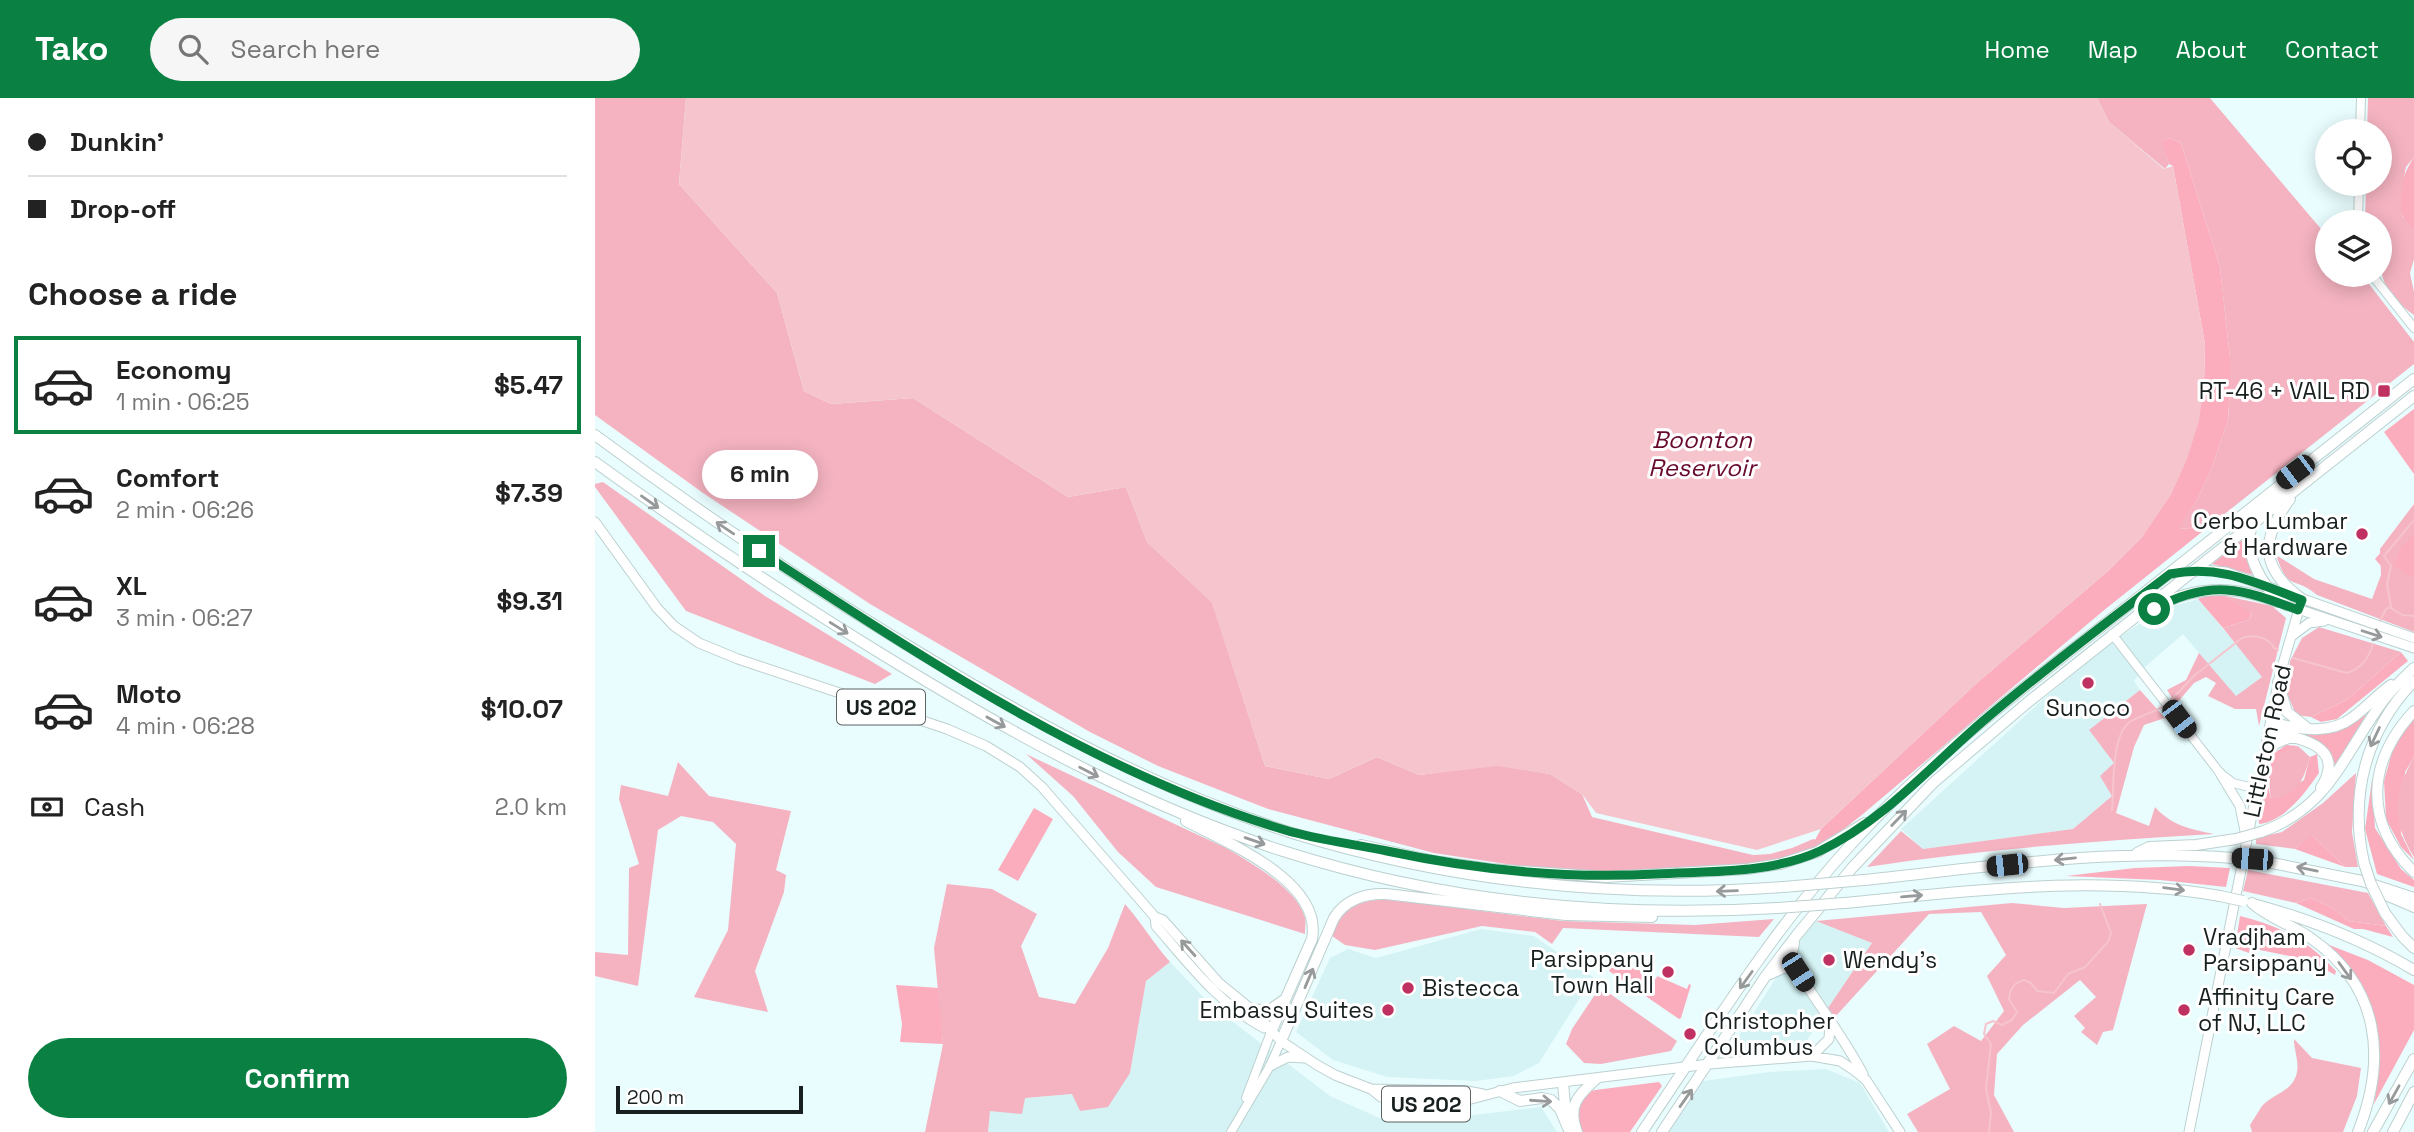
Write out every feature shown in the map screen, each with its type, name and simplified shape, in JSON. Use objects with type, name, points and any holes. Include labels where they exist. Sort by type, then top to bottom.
[{"type":"highway","points":[[1291,832],[1434,861],[1534,874],[1606,877],[1747,869],[1780,864],[1817,852],[1865,824],[1989,716],[2413,379]]},
{"type":"highway","points":[[1662,1132],[1765,977],[1796,936],[1852,868],[1933,783],[2000,724],[2414,396]]},
{"type":"highway","points":[[2285,605],[2267,587],[2251,554],[2251,525],[2265,505],[2354,434],[2391,397]]},
{"type":"highway","points":[[595,435],[793,573],[1007,705],[1131,770],[1210,804],[1345,848],[1419,865],[1541,884],[1682,892],[1795,886],[2081,858],[2133,855],[2233,858],[2252,859],[2362,881],[2414,898]]},
{"type":"highway","points":[[595,462],[733,559],[848,634],[997,722],[1252,857],[1283,877],[1300,895],[1311,914],[1313,933],[1271,1032]]},
{"type":"highway","points":[[2300,605],[2274,574],[2269,542],[2277,518],[2302,485]]},
{"type":"highway","points":[[2136,615],[2180,596],[2213,589],[2244,591],[2285,605]]},
{"type":"highway","points":[[2133,855],[2149,847],[2241,840],[2294,817],[2313,802],[2331,782],[2377,710],[2414,668]]},
{"type":"highway","points":[[2270,727],[2325,729],[2344,723],[2414,668]]},
{"type":"highway","points":[[2414,681],[2385,717],[2366,759],[2359,793],[2358,815],[2364,863],[2371,884],[2385,912],[2414,948]]},
{"type":"highway","points":[[2278,682],[2287,712],[2307,728]]},
{"type":"highway","points":[[2414,711],[2384,758],[2377,782],[2376,803],[2380,822],[2388,839],[2414,872]]},
{"type":"highway","points":[[2270,727],[2312,741],[2319,747],[2328,766],[2320,789],[2294,817]]},
{"type":"highway","points":[[2263,757],[2276,743],[2294,737]]},
{"type":"highway","points":[[1123,789],[1194,819],[1285,851],[1368,874],[1453,892],[1548,905],[1625,911],[1711,912],[1777,908]]},
{"type":"highway","points":[[1639,1132],[1808,895],[1855,840],[1904,792]]},
{"type":"highway","points":[[2362,881],[2385,895],[2414,907]]},
{"type":"highway","points":[[1281,1041],[1334,918],[1346,904],[1365,896],[1386,894],[1519,910],[1636,918],[2018,887],[2124,884],[2248,902],[2330,929],[2384,953],[2414,970]]},
{"type":"highway","points":[[2248,902],[2266,916],[2302,932],[2322,946],[2339,962],[2360,992],[2370,1021],[2375,1060],[2372,1091],[2358,1132]]},
{"type":"highway","points":[[1796,936],[1791,953],[1798,972]]},
{"type":"highway","points":[[1765,977],[1785,967],[1798,972]]},
{"type":"highway","points":[[1251,1009],[1268,1011],[1277,1007],[1287,997]]},
{"type":"highway","points":[[2373,1132],[2414,1059]]},
{"type":"highway","points":[[1571,1131],[1574,1103],[1596,1079]]},
{"type":"highway","points":[[1563,1083],[1571,1131]]},
{"type":"highway","points":[[1500,1091],[1520,1101],[1542,1098],[1551,1100],[1560,1109],[1571,1131]]},
{"type":"highway","points":[[2393,1132],[2414,1093]]},
{"type":"main road","name":"US 202","points":[[595,522],[657,608],[674,626],[699,643],[738,659],[947,729],[986,746],[1013,762],[1042,786],[1155,917],[1163,920],[1219,983],[1251,1009],[1281,1041],[1304,1058],[1335,1075],[1371,1089],[1467,1091],[1483,1094],[1709,1064],[1812,1056],[1840,1061],[1866,1080],[1900,1132]]},
{"type":"main road","points":[[2170,574],[2193,570],[2226,572],[2267,587],[2330,621],[2414,648]]},
{"type":"main road","points":[[2285,605],[2300,605],[2414,638]]},
{"type":"main road","name":"Littleton Road","points":[[2189,1132],[2241,840],[2257,789],[2278,682],[2300,605]]},
{"type":"main road","points":[[2292,636],[2309,623],[2330,621]]},
{"type":"main road","points":[[2220,773],[2242,811],[2241,840]]},
{"type":"main road","name":"US 202","points":[[1155,917],[1156,926],[1209,988],[1242,1017],[1271,1032]]},
{"type":"main road","points":[[1798,972],[1830,1023],[1839,1031],[1866,1080]]},
{"type":"main road","points":[[1812,1056],[1829,1039],[1830,1023]]},
{"type":"main road","points":[[1270,1066],[1288,1057],[1304,1058]]},
{"type":"street","points":[[2360,119],[2361,98]]},
{"type":"street","points":[[2381,287],[2413,327]]},
{"type":"street","points":[[2112,634],[2220,773],[2237,785],[2257,789]]},
{"type":"street","points":[[1241,1114],[1271,1032]]},
{"type":"street","points":[[1231,1132],[1270,1066],[1281,1041]]},
{"type":"shaded area","points":[[595,98],[686,98],[679,184],[777,293],[804,391],[831,404],[913,398],[1068,497],[1126,487],[1147,542],[1212,602],[1265,766],[1329,779],[1377,757],[1419,775],[1497,765],[1550,774],[1582,794],[1592,817],[1753,855],[1770,854],[1813,839],[1826,843],[1771,863],[1600,872],[1533,868],[1434,853],[1268,809],[1158,766],[1090,732],[870,604],[703,493],[595,415]]},
{"type":"shaded area","points":[[2097,98],[2210,98],[2315,222],[2315,287],[2371,287],[2414,342],[2414,364],[2217,520],[2187,529],[2178,528],[2197,500],[2228,421],[2230,359],[2220,267],[2181,143],[2170,138],[2162,141],[2169,164],[2165,169],[2109,122]]},
{"type":"shaded area","points":[[2368,98],[2414,98],[2414,157],[2406,167],[2401,194],[2402,216],[2414,231],[2414,259],[2410,273],[2414,292],[2414,315],[2401,305],[2387,287],[2392,287],[2392,210],[2365,210],[2366,196],[2392,196],[2392,119],[2367,119]]},
{"type":"shaded area","points":[[2170,138],[2181,143],[2220,267],[2230,358],[2228,421],[2211,470],[2197,500],[2179,528],[2187,529],[2217,520],[2103,611],[1863,814],[1826,843],[1815,840],[1821,829],[1978,682],[2108,571],[2143,536],[2204,383],[2205,344],[2173,166],[2169,164],[2161,141]]},
{"type":"shaded area","points":[[2414,157],[2414,231],[2400,210],[2400,195],[2404,178]]},
{"type":"shaded area","points":[[2414,409],[2414,474],[2384,432]]},
{"type":"shaded area","points":[[603,482],[765,596],[892,674],[875,684],[686,611],[595,487],[595,484]]},
{"type":"shaded area","points":[[2414,504],[2414,534],[2400,549],[2394,566],[2414,578],[2414,632],[2317,595],[2288,579],[2281,567],[2276,555],[2314,579],[2372,599],[2381,575],[2380,549]]},
{"type":"shaded area","points":[[2414,515],[2414,604],[2375,559]]},
{"type":"shaded area","points":[[2242,540],[2254,575],[2212,564]]},
{"type":"shaded area","points":[[2205,596],[2226,596],[2252,612],[2249,620],[2223,628],[2198,599]]},
{"type":"shaded area","points":[[2226,596],[2272,606],[2286,618],[2259,726],[2256,709],[2235,709],[2208,696],[2216,683],[2206,677],[2194,683],[2176,704],[2167,690],[2186,680],[2199,653],[2236,696],[2262,677],[2223,628],[2249,620],[2252,613]]},
{"type":"shaded area","points":[[2198,599],[2263,676],[2236,697],[2183,634],[2145,667],[2134,681],[2140,690],[2089,730],[2114,763],[2112,796],[2073,829],[1923,849],[1901,829],[2048,695],[2111,643],[2160,610]]},
{"type":"shaded area","points":[[2319,627],[2401,652],[2348,699],[2311,717],[2296,715],[2287,693],[2290,661],[2302,638]]},
{"type":"shaded area","points":[[2401,652],[2408,661],[2337,719],[2321,722],[2311,717],[2348,699]]},
{"type":"shaded area","points":[[2140,690],[2165,718],[2144,725],[2134,747],[2116,813],[2149,826],[2155,807],[2175,823],[2214,834],[1997,850],[1867,867],[1901,831],[1923,849],[2073,829],[2112,796],[2100,776],[2114,763],[2089,730]]},
{"type":"shaded area","points":[[2367,713],[2333,772],[2323,751],[2314,740],[2301,734],[2279,730],[2325,732],[2345,727]]},
{"type":"shaded area","points":[[2414,719],[2414,757],[2405,772],[2401,834],[2414,860],[2401,847],[2386,819],[2384,781],[2394,745]]},
{"type":"shaded area","points":[[2286,745],[2298,746],[2282,753],[2268,786],[2271,799],[2304,780],[2310,757],[2317,754],[2319,773],[2286,812],[2259,824],[2258,813],[2273,754]]},
{"type":"shaded area","points":[[2298,746],[2310,757],[2302,779],[2287,795],[2271,799],[2270,781],[2274,763],[2283,752]]},
{"type":"shaded area","points":[[1026,754],[1228,849],[1249,862],[1273,878],[1293,897],[1305,918],[1305,934],[1156,887],[1118,852],[1073,796]]},
{"type":"shaded area","points":[[2414,757],[2414,857],[2401,831],[2397,807],[2402,783]]},
{"type":"shaded area","points":[[678,762],[709,796],[791,811],[776,870],[786,875],[784,892],[755,971],[768,1012],[694,997],[728,930],[736,844],[713,822],[681,816],[658,830],[638,986],[595,976],[595,952],[628,955],[629,868],[639,864],[619,799],[621,785],[668,796]]},
{"type":"shaded area","points":[[2356,773],[2352,832],[2358,867],[2345,867],[2312,835],[2295,849],[2256,844],[2256,838],[2282,832],[2323,803]]},
{"type":"shaded area","points":[[2372,780],[2375,828],[2401,869],[2414,880],[2414,887],[2377,874],[2365,829]]},
{"type":"shaded area","points":[[1034,808],[1053,819],[1018,881],[998,870]]},
{"type":"shaded area","points":[[2311,834],[2345,867],[2295,849]]},
{"type":"shaded area","points":[[2135,868],[2230,868],[2226,887],[2160,880],[2066,876]]},
{"type":"shaded area","points":[[2248,870],[2368,893],[2386,926],[2349,921],[2331,907],[2311,898],[2296,903],[2243,891]]},
{"type":"shaded area","points":[[947,884],[992,889],[1037,914],[1021,946],[1039,997],[1075,1004],[1108,948],[1125,904],[1170,962],[1146,981],[1130,1073],[1108,1107],[1080,1111],[1072,1094],[1025,1098],[1022,1114],[990,1111],[988,1132],[925,1132],[943,1044],[934,948]]},
{"type":"shaded area","points":[[2311,898],[2331,907],[2349,921],[2386,926],[2393,937],[2354,929],[2296,903]]},
{"type":"shaded area","points":[[1386,899],[1563,921],[1695,925],[1774,919],[1759,937],[1563,928],[1552,944],[1535,932],[1482,926],[1375,950],[1345,945],[1332,936],[1341,918],[1352,907]]},
{"type":"shaded area","points":[[2012,903],[2064,908],[2147,904],[2113,1030],[2103,1032],[2097,1045],[2081,1032],[2085,1028],[2074,1016],[2096,997],[2080,980],[2023,1025],[1997,1054],[1994,1095],[2014,1132],[1918,1132],[1907,1114],[1950,1089],[1927,1044],[1954,1026],[1981,1041],[2004,1011],[1987,976],[2006,955],[1981,912],[1929,914],[1835,1017],[1828,1008],[1872,943],[1816,921]]},
{"type":"shaded area","points":[[2240,916],[2268,924],[2293,936],[2325,960],[2336,971],[2335,975],[2309,960],[2250,948],[2249,953],[2235,948]]},
{"type":"shaded area","points":[[1816,921],[1872,943],[1803,1046],[1729,1052],[1800,940]]},
{"type":"shaded area","points":[[1481,929],[1534,936],[1593,977],[1539,1063],[1514,1076],[1476,1081],[1387,1077],[1333,1060],[1296,1032],[1330,958],[1348,949],[1376,958]]},
{"type":"shaded area","points":[[2324,943],[2368,960],[2414,985],[2414,1030],[2374,1104],[2379,1057],[2373,1016],[2355,979]]},
{"type":"shaded area","points":[[1631,960],[1629,967],[1651,974],[1650,977],[1656,979],[1657,976],[1687,989],[1689,984],[1691,985],[1681,1018],[1609,971],[1611,968],[1627,966]]},
{"type":"shaded area","points":[[1170,962],[1211,1005],[1330,1096],[1384,1120],[1424,1121],[1541,1107],[1557,1132],[988,1132],[990,1111],[1025,1098],[1072,1094],[1130,1073],[1146,981]]},
{"type":"shaded area","points":[[896,985],[939,988],[943,1044],[900,1042],[902,1024]]},
{"type":"shaded area","points":[[1606,991],[1677,1041],[1671,1051],[1601,1064],[1584,1063],[1566,1044],[1572,1029],[1596,993]]},
{"type":"shaded area","points":[[2294,1039],[2312,1058],[2361,1068],[2357,1096],[2343,1132],[2252,1132],[2250,1125],[2262,1106],[2295,1079],[2297,1063]]},
{"type":"shaded area","points":[[1826,1069],[1860,1083],[1889,1132],[1668,1132],[1703,1081],[1770,1072]]},
{"type":"shaded area","points":[[1659,1082],[1662,1086],[1630,1132],[1580,1132],[1577,1101],[1587,1092]]},
{"type":"water","name":"Boonton Reservoir","points":[[686,98],[2097,98],[2109,122],[2164,169],[2173,166],[2205,344],[2199,421],[2187,459],[2171,495],[2143,536],[2108,571],[1978,682],[1821,829],[1757,850],[1596,813],[1582,794],[1550,774],[1497,766],[1419,775],[1377,757],[1329,779],[1265,766],[1212,603],[1147,542],[1126,487],[1068,497],[913,398],[831,404],[804,391],[777,293],[679,184]]},
{"type":"waterway","points":[[2380,621],[2386,609],[2391,607],[2387,584],[2391,566],[2384,556],[2414,520]]},
{"type":"waterway","points":[[2391,608],[2402,615],[2414,616]]},
{"type":"waterway","points":[[2169,702],[2195,675],[2242,638],[2260,637],[2278,650]]},
{"type":"waterway","points":[[2293,658],[2347,673],[2363,662],[2373,644]]},
{"type":"waterway","points":[[2112,810],[2116,749],[2124,728],[2130,722],[2165,705]]},
{"type":"waterway","points":[[1989,1132],[1991,1113],[1986,1089],[1991,1044],[1984,1034],[1986,1024],[1993,1021],[2002,1025],[2012,1020],[2017,1012],[2009,999],[2013,986],[2018,983],[2024,980],[2031,983],[2037,991],[2054,993],[2068,974],[2085,967],[2108,942],[2111,933],[2100,904]]},
{"type":"place","name":"RT-46 + VAIL RD","points":[[2384,391]]},
{"type":"place","name":"Cerbo Lumbar & Hardware","points":[[2362,534]]},
{"type":"place","name":"Sunoco","points":[[2088,683]]},
{"type":"place","name":"Vradjham Parsippany","points":[[2189,950]]},
{"type":"place","name":"Wendy's","points":[[1829,960]]},
{"type":"place","name":"Parsippany Town Hall","points":[[1668,972]]},
{"type":"place","name":"Bistecca","points":[[1408,988]]},
{"type":"place","name":"Embassy Suites","points":[[1388,1010]]},
{"type":"place","name":"Affinity Care of NJ, LLC","points":[[2184,1010]]},
{"type":"place","name":"Christopher Columbus","points":[[1690,1034]]},
{"type":"route","points":[[759,551],[874,625],[1007,705],[1106,758],[1183,793],[1291,832],[1451,864],[1571,876],[1606,877],[1764,867],[1801,858],[1832,845],[1865,824],[1989,716],[2170,574],[2203,570],[2226,572],[2302,600],[2298,610],[2244,591],[2213,589],[2180,596],[2154,609]]}]
